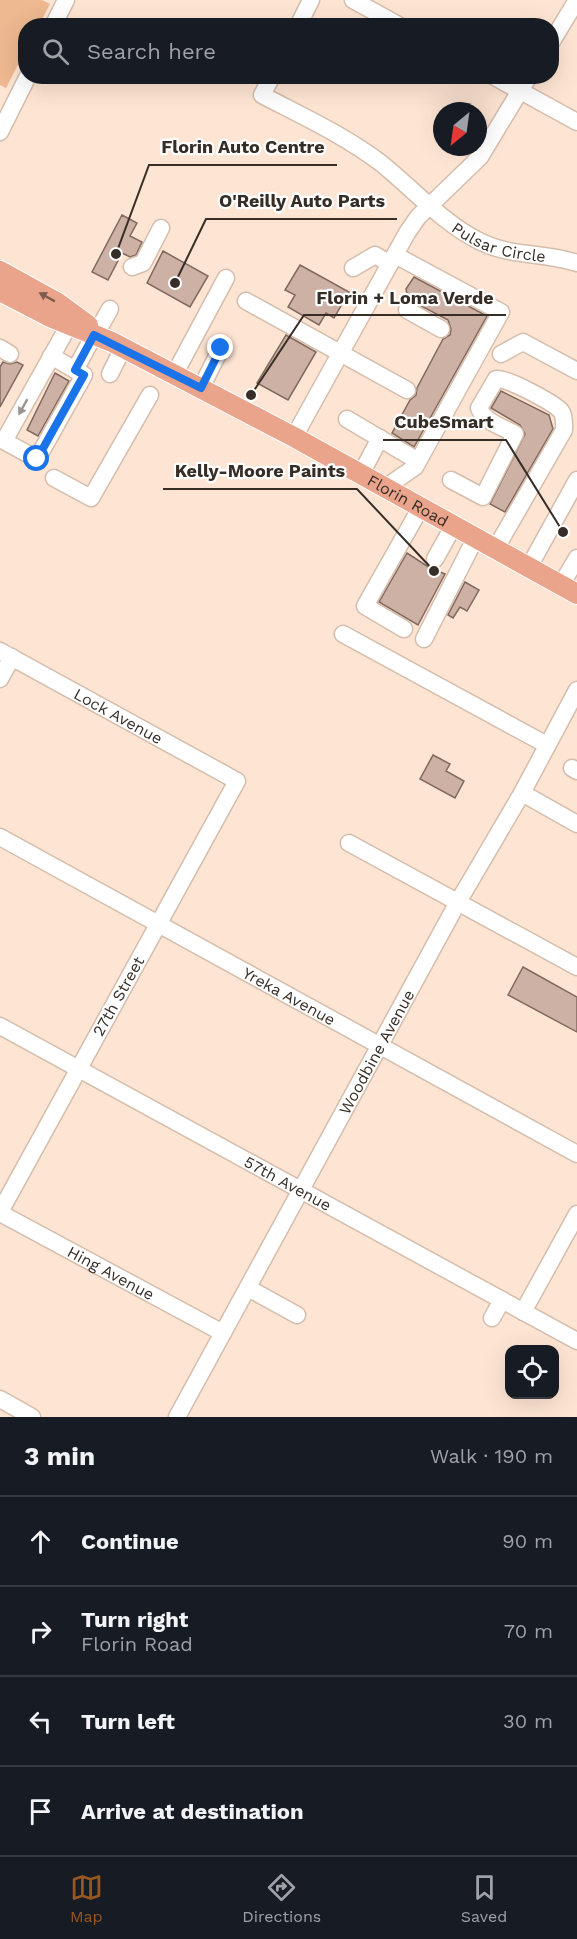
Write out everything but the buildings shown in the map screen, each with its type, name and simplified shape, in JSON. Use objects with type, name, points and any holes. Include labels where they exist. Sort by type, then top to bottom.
[{"type":"main road","name":"Florin Road","points":[[0,271],[58,303],[107,339]]},
{"type":"main road","name":"Florin Road","points":[[3,298],[31,314],[107,339],[294,437],[569,590]]},
{"type":"street","points":[[57,18],[66,0]]},
{"type":"street","points":[[302,18],[311,0]]},
{"type":"street","points":[[353,0],[386,18]]},
{"type":"street","points":[[559,30],[577,0]]},
{"type":"street","points":[[0,132],[6,104],[21,84]]},
{"type":"street","name":"Pulsar Circle","points":[[268,84],[262,95],[363,151],[461,231],[493,248],[577,263]]},
{"type":"street","points":[[507,84],[577,122]]},
{"type":"street","points":[[294,437],[407,233],[431,205],[450,190],[480,157],[525,84]]},
{"type":"street","points":[[132,267],[143,263],[161,228]]},
{"type":"street","points":[[353,268],[375,255],[392,260],[501,312],[415,467],[386,487]]},
{"type":"street","points":[[174,375],[226,278]]},
{"type":"street","points":[[246,301],[407,390]]},
{"type":"street","points":[[110,309],[107,339],[110,374]]},
{"type":"street","points":[[407,310],[441,329]]},
{"type":"street","points":[[69,325],[4,441],[37,459],[80,372],[107,339]]},
{"type":"street","points":[[501,354],[523,342],[577,371]]},
{"type":"street","points":[[201,388],[221,348]]},
{"type":"street","points":[[51,356],[80,372]]},
{"type":"street","points":[[451,480],[483,497],[515,434],[484,417],[479,408],[496,379],[508,380],[560,411],[564,421],[564,430],[496,548]]},
{"type":"street","points":[[54,478],[91,498],[150,396]]},
{"type":"street","points":[[347,419],[418,461]]},
{"type":"street","points":[[361,474],[380,438]]},
{"type":"street","points":[[529,567],[577,480]]},
{"type":"street","points":[[404,628],[365,606],[421,507]]},
{"type":"street","points":[[435,559],[454,525]]},
{"type":"street","points":[[424,639],[476,537]]},
{"type":"street","points":[[569,590],[577,558]]},
{"type":"street","points":[[343,634],[547,745]]},
{"type":"street","points":[[0,679],[6,654]]},
{"type":"street","name":"Lock Avenue","points":[[6,654],[237,781]]},
{"type":"street","name":"Woodbine Avenue","points":[[181,1416],[223,1333],[458,902],[522,793],[577,690]]},
{"type":"street","name":"27th Street","points":[[0,1212],[237,781]]},
{"type":"street","points":[[522,793],[577,824]]},
{"type":"street","name":"Yreka Avenue","points":[[0,837],[577,1154]]},
{"type":"street","points":[[349,843],[577,967]]},
{"type":"street","name":"57th Avenue","points":[[0,1026],[577,1341]]},
{"type":"street","name":"Hing Avenue","points":[[0,1212],[223,1333]]},
{"type":"street","points":[[523,1312],[577,1214]]},
{"type":"street","points":[[248,1288],[297,1315]]},
{"type":"street","points":[[492,1318],[502,1300]]},
{"type":"street","points":[[0,1399],[32,1417]]},
{"type":"shaded area","points":[[0,0],[42,0],[50,4],[43,18],[18,18],[18,65],[6,88],[0,85]]},
{"type":"place","name":"Florin Auto Centre","points":[[116,254]]},
{"type":"place","name":"O'Reilly Auto Parts","points":[[175,283]]},
{"type":"place","name":"Florin + Loma Verde","points":[[251,395]]},
{"type":"place","name":"CubeSmart","points":[[563,532]]},
{"type":"place","name":"Kelly-Moore Paints","points":[[434,571]]},
{"type":"route","points":[[37,459],[84,375],[75,370],[94,335],[201,388],[221,348]]}]
